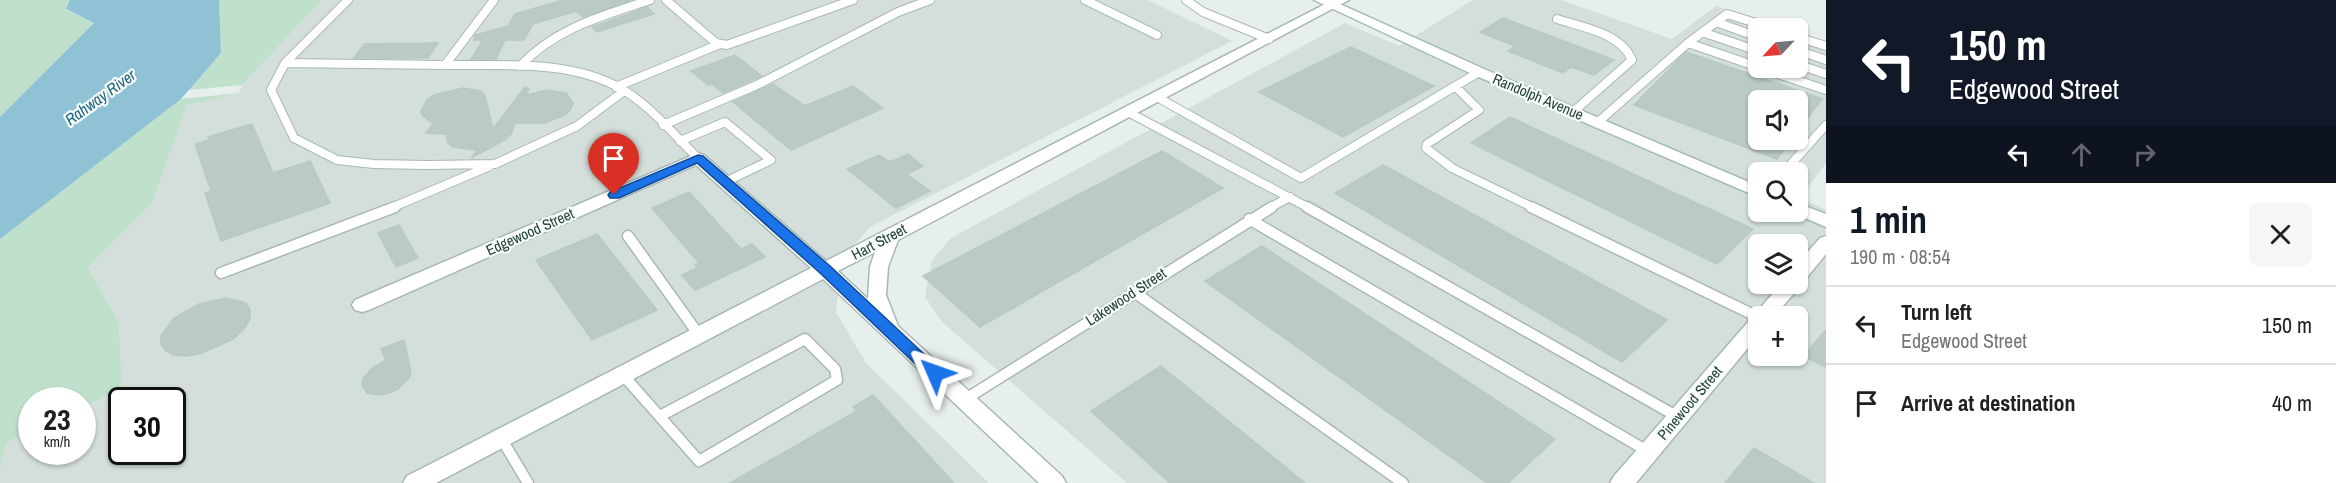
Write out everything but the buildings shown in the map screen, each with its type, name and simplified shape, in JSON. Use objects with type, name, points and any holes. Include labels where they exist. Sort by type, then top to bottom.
[{"type":"street","name":"Hart Street","points":[[414,483],[1269,39],[1332,2]]},
{"type":"street","name":"Randolph Avenue","points":[[1332,2],[1479,72],[1748,188]]},
{"type":"street","points":[[698,158],[825,270],[1054,483]]},
{"type":"street","name":"Edgewood Street","points":[[362,305],[698,158]]},
{"type":"street","points":[[1808,213],[1826,221]]},
{"type":"street","points":[[890,236],[879,267],[876,295],[890,331]]},
{"type":"street","points":[[1808,263],[1826,242]]},
{"type":"street","points":[[1772,306],[1782,294]]},
{"type":"street","name":"Pinewood Street","points":[[1622,483],[1748,335]]},
{"type":"lane","points":[[348,0],[285,63],[271,90],[294,138],[337,160],[428,165],[495,164]]},
{"type":"lane","points":[[445,65],[494,0]]},
{"type":"lane","points":[[520,66],[533,49],[561,32],[650,0]]},
{"type":"lane","points":[[666,0],[720,44]]},
{"type":"lane","points":[[221,273],[416,199],[495,164],[577,126],[620,89],[720,44],[732,45],[853,0]]},
{"type":"lane","points":[[663,125],[757,85],[898,12],[930,0]]},
{"type":"lane","points":[[1085,0],[1157,35]]},
{"type":"lane","points":[[1186,0],[1203,12],[1269,39]]},
{"type":"lane","points":[[1597,123],[1688,43],[1727,14],[1748,21]]},
{"type":"lane","points":[[1557,19],[1612,39],[1625,47],[1632,60],[1573,112]]},
{"type":"lane","points":[[1716,22],[1748,33]]},
{"type":"lane","points":[[1702,32],[1748,48]]},
{"type":"lane","points":[[1808,40],[1826,46]]},
{"type":"lane","points":[[1688,43],[1748,63]]},
{"type":"lane","points":[[1808,54],[1826,60]]},
{"type":"lane","points":[[285,63],[540,66],[573,72],[620,89],[698,158]]},
{"type":"lane","points":[[1808,68],[1826,74]]},
{"type":"lane","points":[[1157,97],[1301,178],[1479,72]]},
{"type":"lane","points":[[1790,78],[1826,90]]},
{"type":"lane","points":[[1456,87],[1479,110],[1427,144],[1426,148],[1434,156],[1463,173],[1748,312]]},
{"type":"lane","points":[[1128,112],[1290,196],[1678,417]]},
{"type":"lane","points":[[680,141],[725,122],[771,160],[725,182]]},
{"type":"lane","points":[[1793,162],[1826,125]]},
{"type":"lane","name":"Lakewood Street","points":[[964,400],[1249,219],[1290,196]]},
{"type":"lane","points":[[1249,219],[1649,452]]},
{"type":"lane","points":[[628,236],[699,335]]},
{"type":"lane","points":[[1134,292],[1403,483]]},
{"type":"lane","points":[[623,375],[699,460],[837,380],[835,369],[805,339],[660,416]]},
{"type":"lane","points":[[501,438],[528,483]]},
{"type":"shaded area","points":[[322,0],[1148,0],[1232,41],[870,227],[842,259],[836,312],[866,363],[989,483],[0,483],[0,470],[6,443],[18,437],[18,465],[96,465],[96,401],[108,395],[108,465],[186,465],[186,387],[122,387],[119,323],[88,268],[152,203],[187,105],[239,93],[242,85]]},
{"type":"shaded area","points":[[1473,0],[1561,0],[1672,39],[1716,6],[1753,18],[1748,18],[1748,78],[1808,78],[1808,37],[1826,43],[1826,163],[1808,187],[1808,162],[1748,162],[1748,222],[1808,222],[1808,202],[1826,210],[1826,483],[1127,483],[942,322],[925,297],[932,260],[951,238],[1345,23],[1399,46]]},
{"type":"green space","points":[[0,0],[70,0],[66,10],[95,23],[0,117]]},
{"type":"green space","points":[[219,0],[322,0],[242,85],[188,90],[221,53]]},
{"type":"green space","points":[[239,93],[187,105],[152,203],[88,268],[119,323],[122,387],[108,387],[108,395],[96,401],[96,387],[18,387],[18,437],[6,443],[0,470],[0,239],[181,99]]},
{"type":"water","name":"Rahway River","points":[[70,0],[219,0],[221,53],[181,99],[0,239],[0,117],[94,23],[66,9]]},
{"type":"route","points":[[614,195],[698,158],[825,270],[935,373]]}]
